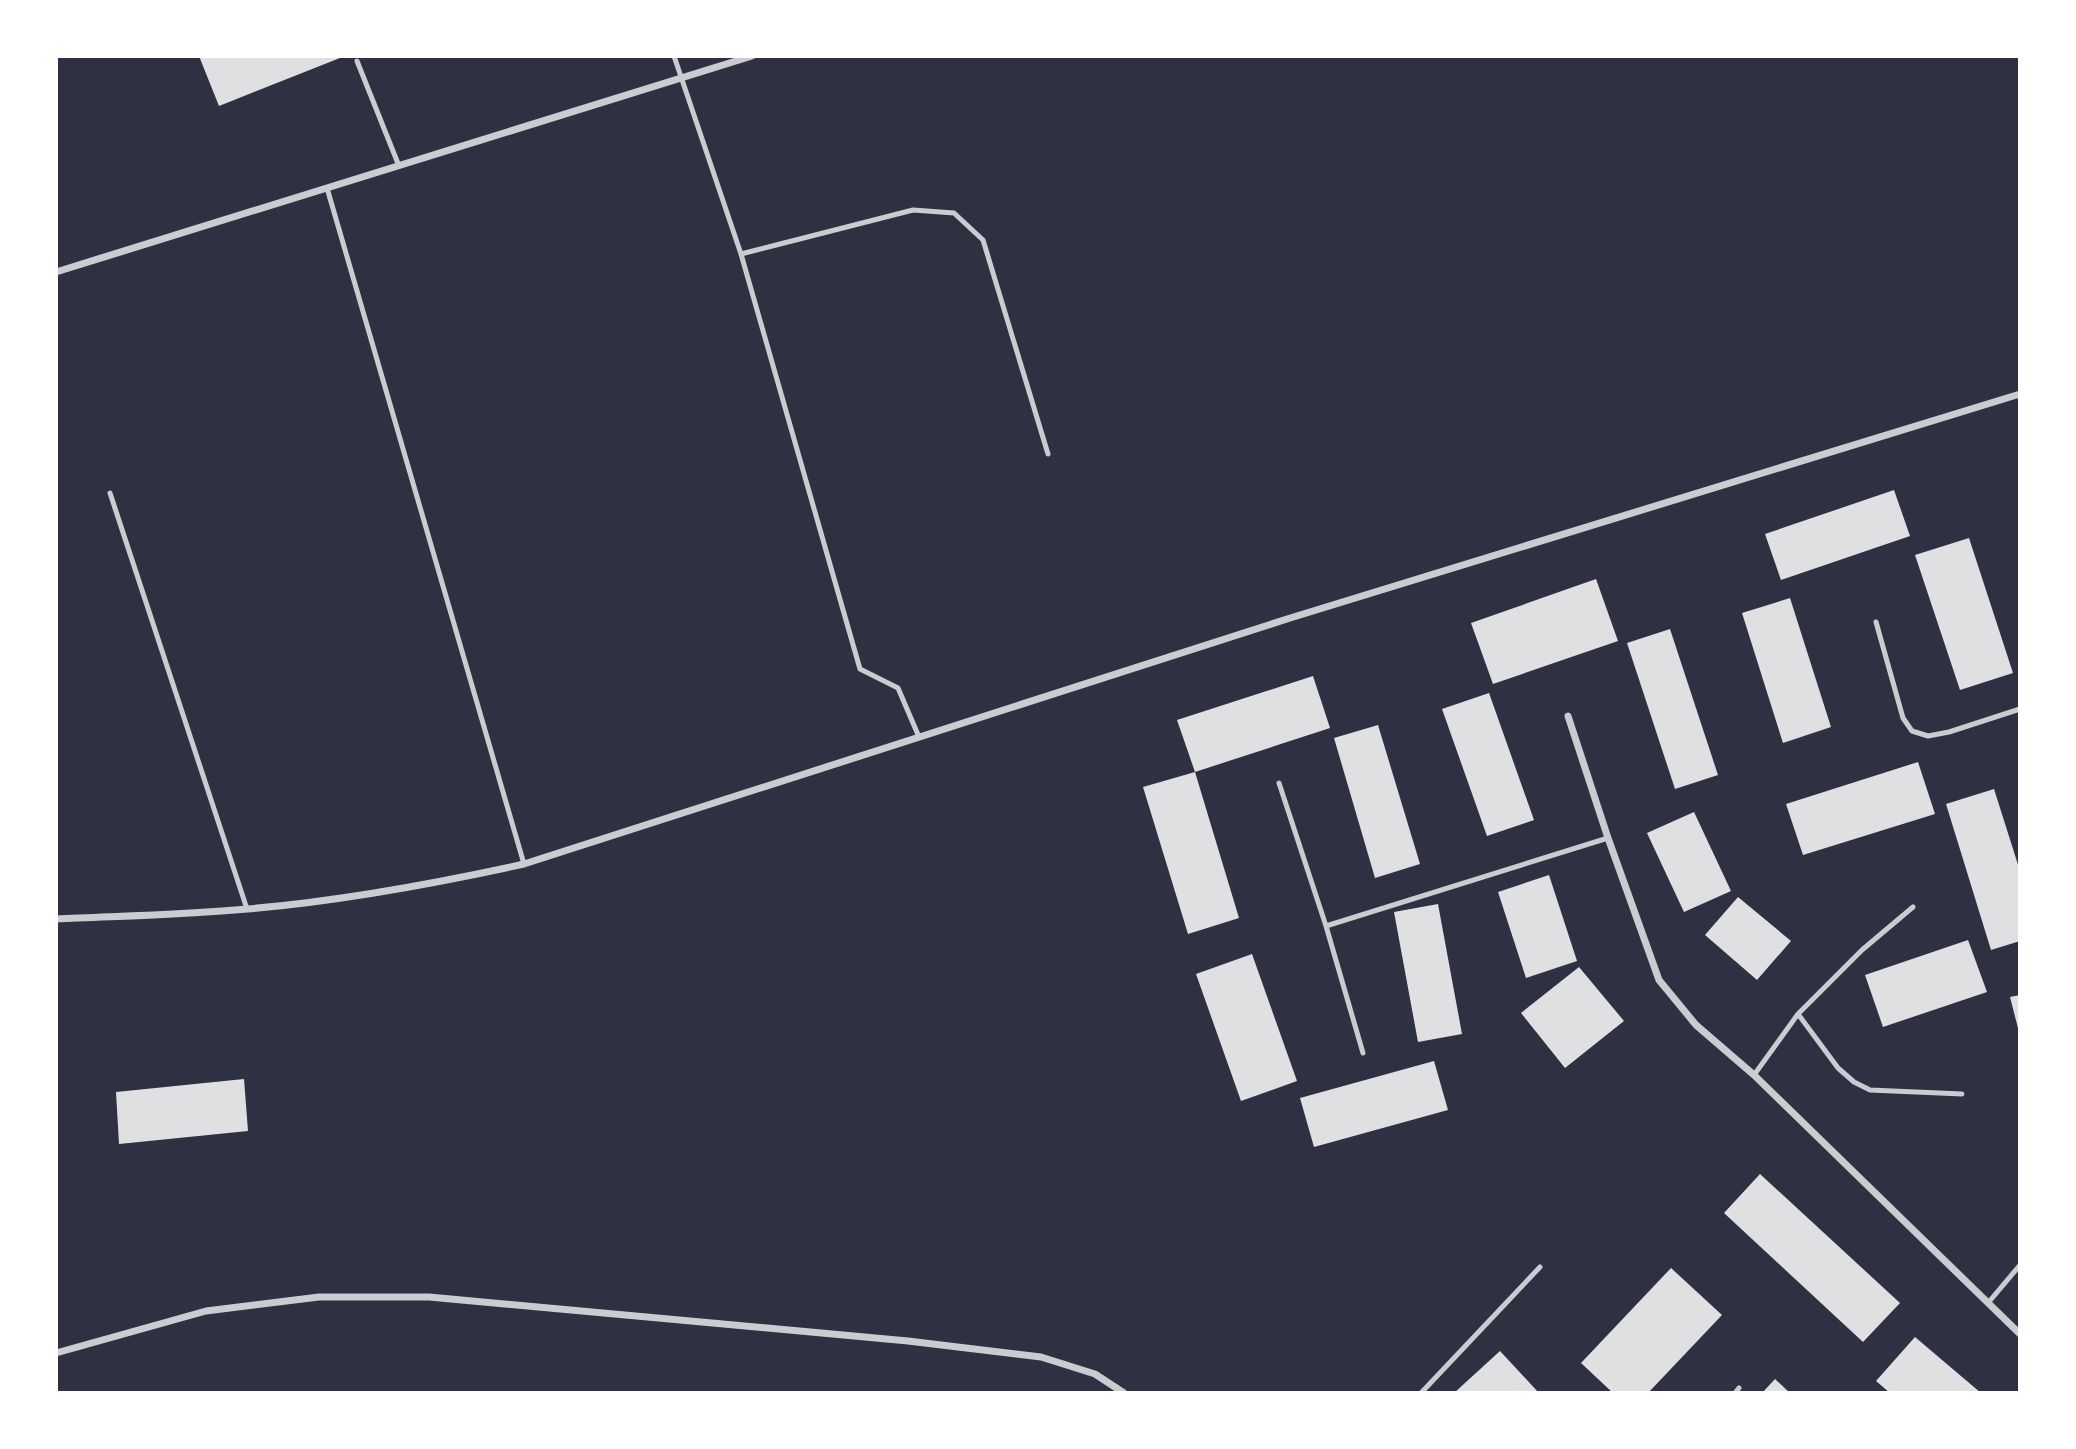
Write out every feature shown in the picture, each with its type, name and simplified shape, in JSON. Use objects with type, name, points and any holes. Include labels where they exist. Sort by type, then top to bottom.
[{"type":"street","points":[[56,272],[752,56]]},
{"type":"street","points":[[56,919],[247,909],[365,895],[429,885],[524,863],[1287,619],[2020,394]]},
{"type":"street","points":[[1568,716],[1658,980],[1696,1025],[1754,1075],[2020,1334]]},
{"type":"street","points":[[56,1353],[206,1311],[320,1297],[429,1297],[908,1341],[1041,1357],[1096,1374],[1125,1393]]},
{"type":"lane","points":[[674,56],[741,254],[860,668],[898,688],[919,737]]},
{"type":"lane","points":[[357,61],[399,166]]},
{"type":"lane","points":[[327,188],[524,863]]},
{"type":"lane","points":[[741,254],[913,210],[954,213],[983,240],[1048,454]]},
{"type":"lane","points":[[110,493],[247,909]]},
{"type":"lane","points":[[1876,622],[1903,718],[1912,731],[1928,736],[1939,734],[2020,709]]},
{"type":"lane","points":[[1279,783],[1326,926],[1363,1054]]},
{"type":"lane","points":[[1326,926],[1608,838]]},
{"type":"lane","points":[[1754,1075],[1798,1014],[1862,950],[1913,907]]},
{"type":"lane","points":[[1798,1014],[1838,1068],[1854,1082],[1870,1090],[1962,1094]]},
{"type":"lane","points":[[1988,1303],[2020,1265]]},
{"type":"lane","points":[[1421,1393],[1541,1267]]},
{"type":"building","points":[[199,56],[345,56],[219,106]]},
{"type":"building","points":[[1894,490],[1910,536],[1781,580],[1765,534]]},
{"type":"building","points":[[1969,538],[2013,673],[1960,690],[1915,555]]},
{"type":"building","points":[[1596,579],[1618,641],[1493,684],[1471,623]]},
{"type":"building","points":[[1790,598],[1831,727],[1783,743],[1742,613]]},
{"type":"building","points":[[1670,629],[1718,775],[1675,789],[1627,643]]},
{"type":"building","points":[[1313,676],[1330,728],[1195,772],[1177,720]]},
{"type":"building","points":[[1489,693],[1534,820],[1487,836],[1442,709]]},
{"type":"building","points":[[1378,725],[1420,864],[1375,878],[1334,738]]},
{"type":"building","points":[[1918,762],[1935,814],[1803,855],[1786,804]]},
{"type":"building","points":[[1195,772],[1239,918],[1188,934],[1143,787]]},
{"type":"building","points":[[1994,789],[2020,871],[2020,941],[1991,950],[1946,804]]},
{"type":"building","points":[[1694,812],[1731,891],[1684,912],[1647,833]]},
{"type":"building","points":[[1549,875],[1577,961],[1526,978],[1498,892]]},
{"type":"building","points":[[1738,897],[1791,941],[1757,980],[1705,935]]},
{"type":"building","points":[[1438,904],[1462,1034],[1418,1042],[1394,912]]},
{"type":"building","points":[[1968,940],[1987,992],[1883,1027],[1865,975]]},
{"type":"building","points":[[1252,954],[1297,1081],[1241,1101],[1196,974]]},
{"type":"building","points":[[1579,967],[1624,1021],[1565,1068],[1521,1013]]},
{"type":"building","points":[[2020,995],[2020,1031],[2019,1032],[2010,997]]},
{"type":"building","points":[[1434,1061],[1448,1110],[1314,1147],[1300,1098]]},
{"type":"building","points":[[244,1079],[248,1131],[119,1144],[116,1092]]},
{"type":"building","points":[[1760,1174],[1900,1303],[1863,1342],[1724,1213]]},
{"type":"building","points":[[1671,1268],[1722,1315],[1648,1393],[1613,1393],[1581,1363]]},
{"type":"building","points":[[1915,1337],[1981,1393],[1890,1393],[1876,1381]]},
{"type":"building","points":[[1500,1351],[1539,1393],[1454,1393]]},
{"type":"building","points":[[1775,1379],[1790,1393],[1762,1393]]}]
